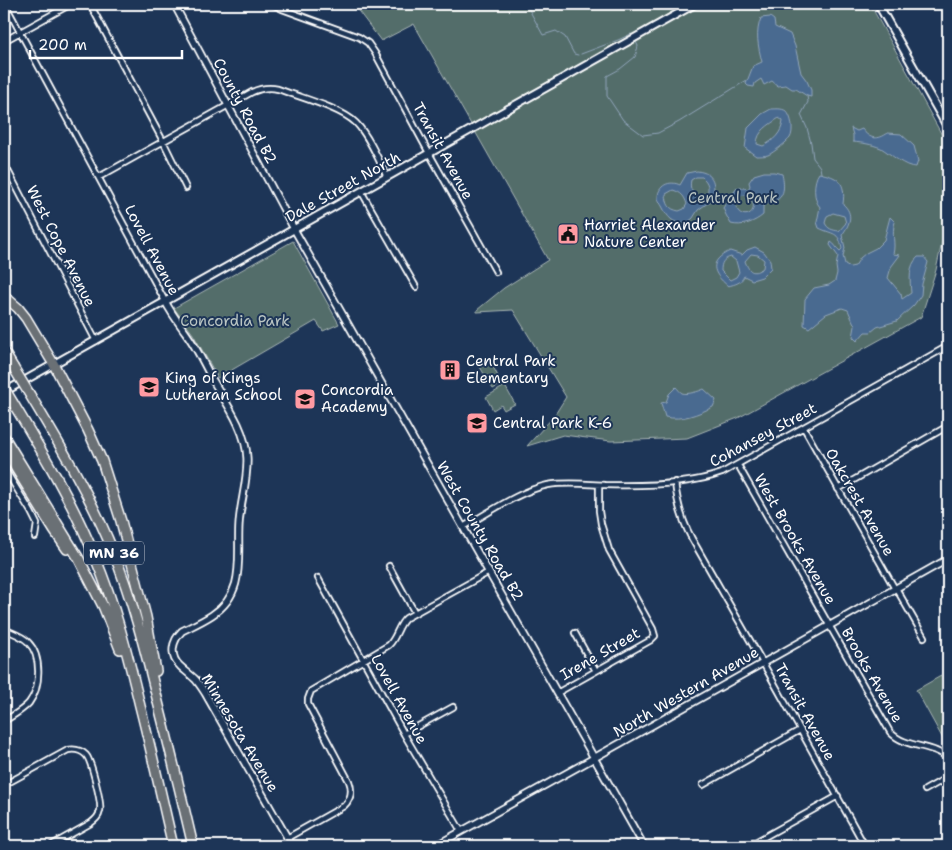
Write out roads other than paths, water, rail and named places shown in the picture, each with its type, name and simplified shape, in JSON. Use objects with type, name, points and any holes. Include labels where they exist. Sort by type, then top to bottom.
[{"type":"highway","points":[[4,296],[22,312],[53,364],[102,461],[116,502],[139,588],[151,641],[164,725]]},
{"type":"highway","name":"MN 36","points":[[4,352],[78,478],[113,551],[141,634],[193,846]]},
{"type":"highway","name":"MN 36","points":[[4,388],[77,515],[111,600],[125,645],[174,846]]},
{"type":"highway","points":[[4,437],[12,462],[54,530],[91,584],[104,608],[114,631],[146,731]]},
{"type":"main road","name":"Dale Street North","points":[[4,392],[695,4]]},
{"type":"main road","points":[[878,4],[946,117],[948,128]]},
{"type":"street","name":"Lovell Avenue","points":[[5,4],[169,310],[194,346],[234,418],[243,439],[247,458],[246,482],[239,522],[238,577],[234,591],[226,603],[213,615],[178,635]]},
{"type":"street","points":[[4,41],[71,4]]},
{"type":"street","points":[[90,4],[186,188]]},
{"type":"street","name":"County Road B2","points":[[174,4],[294,229]]},
{"type":"street","name":"Transit Avenue","points":[[272,4],[359,36],[368,43],[496,272]]},
{"type":"street","points":[[99,177],[258,89],[272,88],[344,113],[351,118],[362,129],[387,176]]},
{"type":"street","name":"West Cope Avenue","points":[[4,164],[96,341]]},
{"type":"street","points":[[361,191],[416,287]]},
{"type":"street","name":"West County Road B2","points":[[294,229],[644,846]]},
{"type":"street","name":"Cohansey Street","points":[[463,527],[517,496],[538,488],[560,484],[640,485],[700,480],[712,477],[738,465],[948,346]]},
{"type":"street","points":[[838,488],[948,426]]},
{"type":"street","name":"Oakcrest Avenue","points":[[804,428],[924,637]]},
{"type":"street","name":"West Brooks Avenue","points":[[738,465],[829,625]]},
{"type":"street","points":[[4,468],[34,518],[36,524],[35,537]]},
{"type":"street","name":"Transit Avenue","points":[[675,482],[678,505],[686,529],[865,846]]},
{"type":"street","name":"Irene Street","points":[[557,693],[655,636],[653,629],[615,563],[607,544],[599,511],[599,485]]},
{"type":"street","name":"North Western Avenue","points":[[435,846],[948,559]]},
{"type":"street","points":[[389,566],[415,613]]},
{"type":"street","points":[[287,838],[342,807],[350,799],[351,794],[351,785],[310,707],[309,695],[314,689],[389,645],[402,621],[489,572]]},
{"type":"street","name":"Lovell Avenue","points":[[318,578],[404,734],[461,831]]},
{"type":"street","name":"Brooks Avenue","points":[[829,625],[890,732],[899,740],[939,752],[948,759]]},
{"type":"street","points":[[4,629],[22,637],[31,646],[36,656],[38,676],[36,690],[29,702],[19,712],[4,721]]},
{"type":"street","points":[[575,633],[596,671]]},
{"type":"street","name":"Minnesota Avenue","points":[[178,635],[174,644],[176,661],[179,666],[196,680],[205,693],[292,846]]},
{"type":"street","points":[[404,734],[453,707]]},
{"type":"street","points":[[703,785],[800,730]]},
{"type":"street","points":[[4,785],[68,750],[77,750],[86,755],[100,803],[100,812],[91,823],[50,846]]},
{"type":"street","points":[[925,790],[948,777]]},
{"type":"street","points":[[748,846],[838,796]]},
{"type":"water","points":[[770,17],[774,20],[775,27],[790,34],[795,46],[801,73],[811,90],[811,97],[786,85],[778,86],[772,81],[764,85],[761,79],[755,83],[754,87],[746,84],[753,66],[762,62],[758,45],[761,18]]},
{"type":"water","points":[[771,109],[786,111],[791,120],[792,132],[790,138],[773,152],[767,155],[756,156],[745,148],[748,128],[762,114]],"holes":[[[779,118],[783,121],[779,133],[770,142],[763,146],[757,144],[759,135],[764,129]]]},
{"type":"water","points":[[851,128],[857,131],[862,129],[874,138],[888,133],[901,134],[914,146],[918,161],[916,167],[902,163],[881,148],[853,142]]},
{"type":"water","points":[[697,171],[708,174],[713,181],[714,189],[712,200],[698,210],[686,224],[671,219],[666,214],[658,199],[658,194],[665,185],[672,183],[680,185],[687,173]],"holes":[[[696,177],[702,177],[706,181],[708,188],[706,196],[700,198],[692,190],[690,186],[691,180]],[[673,190],[681,194],[685,199],[687,204],[684,209],[679,211],[669,206],[666,194]]]},
{"type":"water","points":[[764,172],[782,174],[783,193],[779,199],[763,206],[763,215],[756,220],[744,224],[731,224],[723,208],[737,188],[748,189],[750,186],[749,182],[754,175]],"holes":[[[745,195],[750,197],[753,208],[751,212],[744,215],[740,213],[735,203],[739,196]]]},
{"type":"water","points":[[819,173],[832,176],[842,186],[843,204],[850,215],[849,223],[842,235],[845,248],[843,256],[845,264],[850,267],[855,266],[860,258],[876,248],[884,240],[890,217],[895,222],[893,254],[900,255],[891,267],[888,278],[901,294],[902,299],[911,293],[910,274],[915,261],[918,257],[924,257],[928,262],[921,295],[914,305],[897,321],[877,327],[871,332],[865,332],[857,341],[853,337],[855,326],[848,310],[842,308],[826,314],[809,328],[804,325],[805,299],[814,288],[829,285],[835,281],[838,256],[830,245],[831,242],[840,251],[842,249],[837,236],[819,228],[817,222],[820,207],[816,200],[815,190]],"holes":[[[833,213],[844,216],[846,223],[839,231],[827,227],[825,223],[827,216]]]},
{"type":"water","points":[[755,247],[764,252],[770,260],[771,268],[762,277],[752,280],[744,276],[738,283],[728,286],[718,276],[715,263],[730,251],[742,255],[747,250]],"holes":[[[751,254],[758,255],[764,260],[763,268],[754,272],[748,268],[745,261]],[[731,257],[736,261],[739,272],[736,277],[730,280],[721,271],[721,268],[724,260]]]},
{"type":"water","points":[[676,387],[681,393],[704,389],[716,400],[713,407],[684,417],[665,417],[661,403],[666,402],[669,394]]},
{"type":"waterway","points":[[526,4],[543,35],[556,31],[565,37],[574,54],[578,55]]},
{"type":"waterway","points":[[581,54],[631,34]]},
{"type":"waterway","points":[[636,42],[638,46],[635,57],[620,69],[607,76],[607,96],[623,120],[643,135],[658,133],[679,122],[747,80]]},
{"type":"waterway","points":[[807,96],[808,102],[801,115],[807,128],[813,158],[820,167],[821,173]]},
{"type":"waterway","points":[[850,399],[852,394]]},
{"type":"waterway","points":[[806,429],[849,403]]},
{"type":"waterway","points":[[742,467],[803,431]]},
{"type":"waterway","points":[[740,473],[825,625]]},
{"type":"waterway","points":[[763,667],[797,730]]},
{"type":"waterway","points":[[799,733],[833,795]]},
{"type":"waterway","points":[[835,799],[862,846]]},
{"type":"place","name":"Harriet Alexander Nature Center","points":[[568,234]]},
{"type":"place","name":"Central Park Elementary","points":[[450,370]]},
{"type":"place","name":"King of Kings Lutheran School","points":[[149,387]]},
{"type":"place","name":"Concordia Academy","points":[[305,399]]},
{"type":"place","name":"Central Park K-6","points":[[477,423]]},
{"type":"park label","name":"Central Park","points":[[733,198]]},
{"type":"park label","name":"Concordia Park","points":[[235,321]]}]
